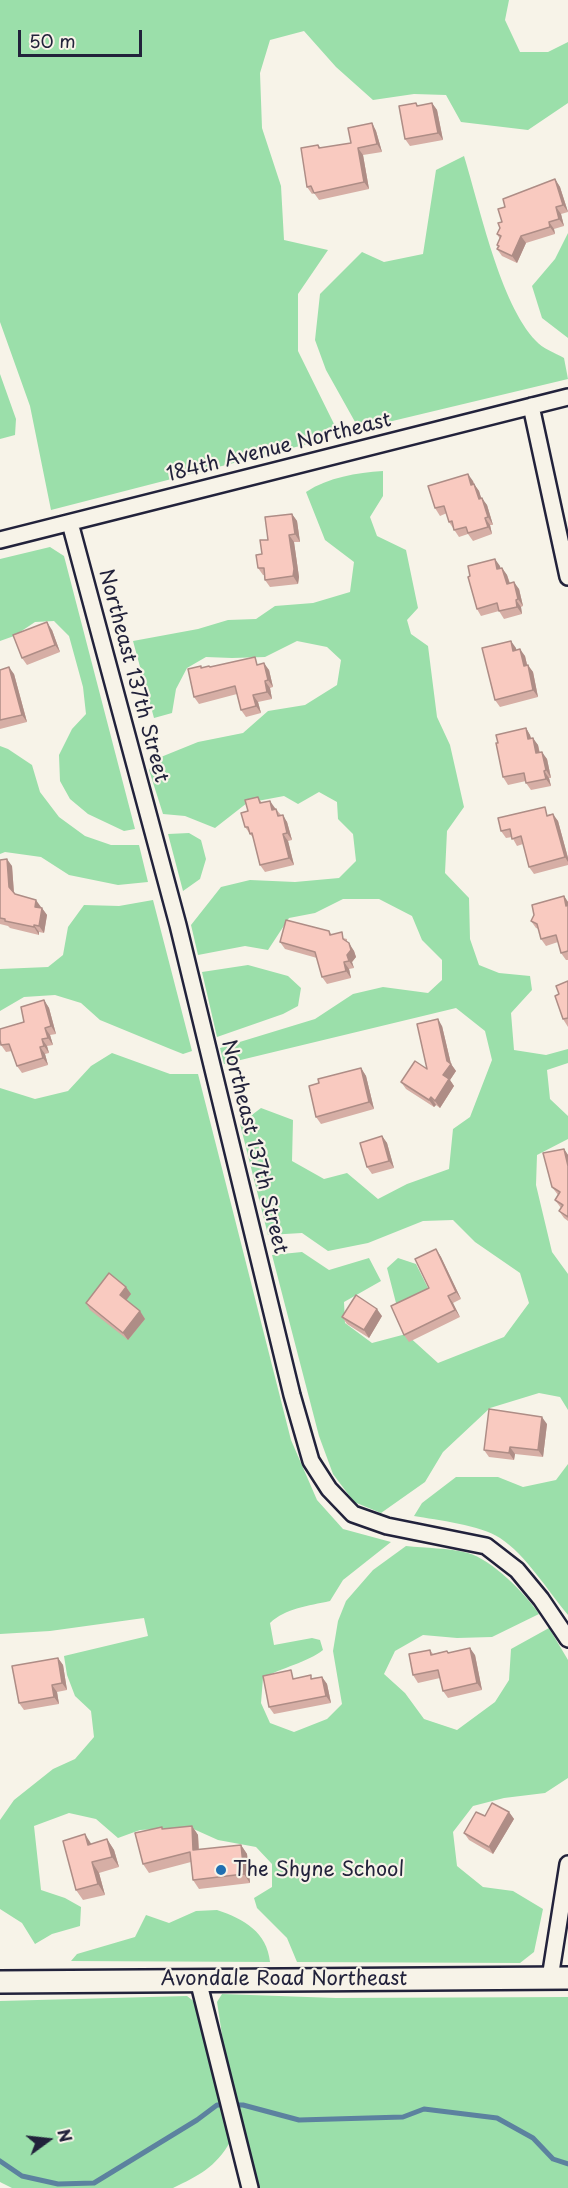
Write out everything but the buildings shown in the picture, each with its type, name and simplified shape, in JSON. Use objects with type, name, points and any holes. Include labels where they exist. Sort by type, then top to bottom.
[{"type":"main road","name":"Avondale Road Northeast","points":[[0,1982],[559,1978]]},
{"type":"street","name":"184th Avenue Northeast","points":[[0,540],[568,397]]},
{"type":"street","points":[[531,406],[568,577]]},
{"type":"street","name":"Northeast 137th Street","points":[[70,523],[178,925],[290,1384],[311,1461],[328,1489],[353,1514],[387,1526],[486,1546],[517,1570],[541,1599],[568,1639]]},
{"type":"street","points":[[559,1978],[568,1864]]},
{"type":"street","points":[[198,1980],[250,2188]]},
{"type":"green space","points":[[0,0],[509,0],[505,20],[520,52],[548,52],[568,42],[568,103],[528,130],[461,122],[446,95],[414,94],[373,100],[336,67],[304,31],[270,40],[260,73],[262,128],[281,186],[284,240],[328,250],[298,294],[298,351],[335,426],[323,440],[51,510],[30,406],[0,322]]},
{"type":"green space","points":[[464,156],[492,254],[512,303],[523,324],[536,341],[564,358],[568,379],[359,429],[326,370],[315,340],[320,294],[362,252],[384,262],[423,254],[436,170]]},
{"type":"green space","points":[[568,233],[568,338],[542,318],[532,286],[555,259]]},
{"type":"green space","points":[[0,374],[16,419],[15,435],[0,439]]},
{"type":"green space","points":[[383,471],[383,496],[370,517],[377,536],[406,550],[418,608],[407,620],[411,634],[428,646],[437,717],[450,745],[464,807],[447,831],[445,873],[469,898],[470,939],[479,965],[499,973],[530,976],[532,990],[511,1013],[514,1050],[546,1055],[568,1049],[568,1063],[547,1070],[550,1099],[568,1116],[568,1139],[537,1155],[536,1185],[552,1252],[568,1274],[568,1410],[560,1397],[539,1393],[490,1408],[443,1452],[425,1482],[381,1513],[354,1502],[333,1474],[319,1436],[272,1255],[302,1252],[329,1270],[369,1258],[381,1281],[344,1302],[345,1323],[372,1343],[406,1334],[438,1363],[504,1337],[529,1303],[520,1273],[475,1242],[453,1220],[423,1221],[368,1243],[328,1251],[302,1233],[268,1235],[240,1124],[261,1108],[293,1120],[292,1161],[324,1179],[347,1173],[378,1199],[407,1184],[449,1169],[453,1129],[470,1117],[492,1060],[485,1031],[456,1008],[224,1064],[220,1048],[315,1019],[353,994],[383,987],[428,993],[442,980],[442,960],[422,940],[412,916],[379,899],[343,899],[315,913],[289,918],[268,950],[245,946],[198,955],[191,925],[221,887],[250,880],[295,882],[339,878],[356,861],[353,834],[338,819],[337,802],[319,792],[298,804],[284,796],[247,803],[215,828],[185,816],[163,814],[149,770],[156,759],[198,742],[243,733],[268,711],[305,705],[337,685],[341,660],[327,647],[297,641],[265,657],[206,657],[187,668],[176,689],[172,713],[154,718],[133,641],[198,629],[228,620],[256,619],[275,606],[313,603],[350,592],[354,562],[325,540],[306,492],[343,477]]},
{"type":"green space","points":[[50,547],[64,556],[135,829],[124,831],[88,814],[70,799],[60,781],[59,755],[72,729],[86,714],[83,687],[69,636],[54,621],[35,622],[14,636],[0,641],[0,559]]},
{"type":"green space","points":[[0,746],[32,765],[40,792],[59,817],[85,836],[111,845],[139,845],[148,882],[118,885],[69,875],[41,857],[5,852],[0,854]]},
{"type":"green space","points":[[189,833],[201,840],[206,859],[200,879],[183,891],[168,834]]},
{"type":"green space","points":[[153,900],[192,1051],[183,1054],[168,1048],[100,1020],[81,1003],[55,995],[24,997],[0,1011],[0,969],[48,967],[63,955],[68,927],[84,905],[119,906]]},
{"type":"green space","points":[[248,965],[288,976],[301,988],[298,1006],[283,1014],[217,1037],[202,972]]},
{"type":"green space","points":[[112,1053],[170,1074],[198,1074],[291,1440],[317,1500],[343,1529],[391,1542],[343,1580],[330,1601],[290,1611],[270,1623],[274,1645],[312,1638],[320,1640],[323,1650],[263,1678],[261,1703],[270,1723],[294,1732],[327,1719],[342,1704],[333,1651],[338,1621],[346,1601],[373,1570],[406,1546],[453,1550],[468,1553],[487,1562],[526,1597],[539,1614],[492,1637],[457,1638],[423,1635],[395,1651],[384,1674],[405,1693],[424,1719],[457,1730],[495,1702],[509,1680],[511,1649],[549,1628],[568,1660],[568,1778],[545,1793],[504,1798],[473,1806],[453,1832],[457,1866],[483,1887],[513,1891],[543,1909],[534,1952],[520,1963],[297,1962],[287,1938],[257,1908],[254,1898],[272,1887],[272,1864],[256,1847],[218,1840],[189,1827],[140,1830],[118,1838],[96,1819],[69,1813],[34,1826],[41,1890],[65,1898],[81,1907],[80,1926],[52,1934],[35,1944],[22,1923],[0,1909],[0,1820],[14,1800],[53,1769],[75,1759],[94,1737],[91,1711],[75,1696],[67,1675],[64,1656],[148,1636],[144,1618],[50,1631],[0,1634],[0,1088],[35,1099],[68,1091],[91,1066]]},
{"type":"green space","points":[[398,1258],[416,1264],[431,1294],[405,1306],[396,1303],[387,1268]]},
{"type":"green space","points":[[568,1464],[568,1615],[528,1564],[500,1538],[471,1526],[414,1516],[422,1503],[456,1477],[498,1477],[523,1487],[556,1480]]},
{"type":"green space","points":[[217,1910],[245,1922],[252,1928],[264,1942],[270,1962],[71,1961],[77,1954],[135,1937],[146,1915],[169,1923],[196,1911]]},
{"type":"green space","points":[[222,1994],[336,1998],[568,1997],[568,2188],[259,2188],[226,2061],[217,2002]]},
{"type":"green space","points":[[187,1996],[196,2003],[230,2142],[219,2158],[198,2175],[173,2188],[12,2188],[0,2182],[0,2001]]},
{"type":"waterway","points":[[0,2161],[22,2176],[58,2184],[94,2183],[197,2120],[217,2105],[243,2105],[299,2120],[403,2117],[424,2109],[497,2118],[533,2138],[553,2159],[568,2164]]},
{"type":"place","name":"The Shyne School","points":[[221,1870]]}]
